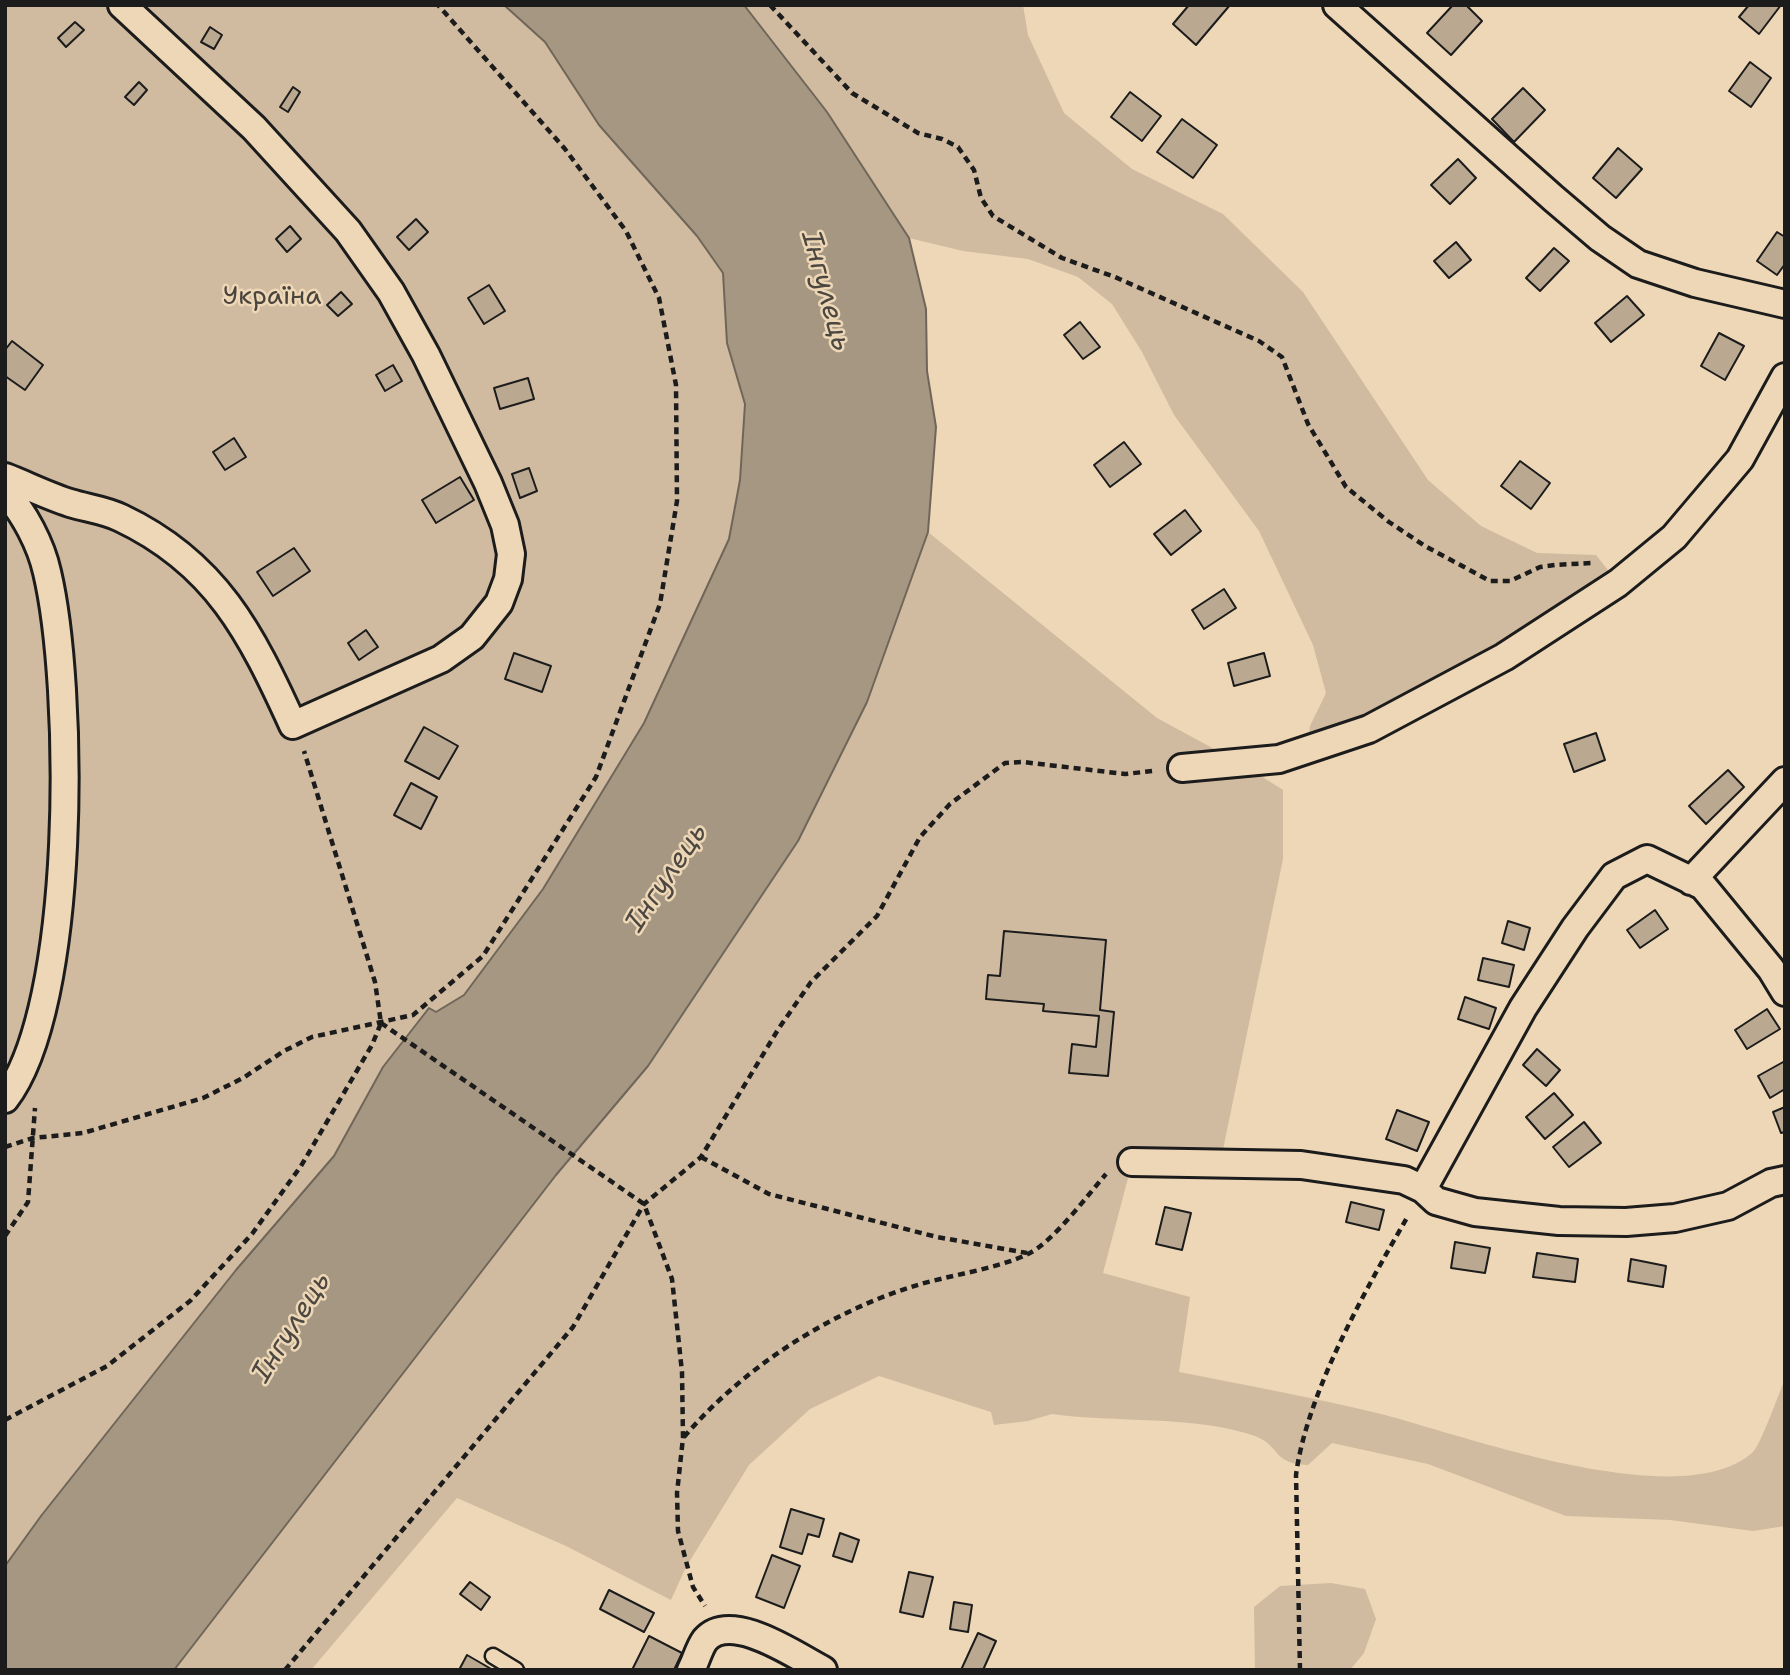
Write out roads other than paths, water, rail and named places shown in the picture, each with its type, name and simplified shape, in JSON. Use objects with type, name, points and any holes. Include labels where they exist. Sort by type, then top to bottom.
[{"type":"street","points":[[5,477],[66,502],[119,516],[173,547],[225,598],[267,669],[293,725],[441,659],[472,637],[499,603],[508,579],[512,554],[505,524],[488,482],[426,355],[391,292],[348,230],[254,128],[122,5]]},
{"type":"street","points":[[1337,5],[1553,198],[1600,238],[1638,264],[1695,283],[1785,304]]},
{"type":"street","points":[[1182,768],[1279,759],[1368,729],[1504,657],[1637,569],[1674,537],[1740,458],[1785,377]]},
{"type":"street","points":[[5,492],[29,527],[47,569],[58,659],[64,818],[50,967],[36,1034],[20,1080],[5,1100]]},
{"type":"street","points":[[1691,881],[1785,781]]},
{"type":"street","points":[[1423,1189],[1523,1008],[1575,928],[1614,876],[1647,859],[1703,886],[1771,968],[1785,992]]},
{"type":"street","points":[[1132,1163],[1301,1165],[1404,1180],[1423,1189],[1436,1201],[1475,1212],[1559,1221],[1626,1222],[1675,1218],[1728,1206],[1772,1183],[1785,1180]]},
{"type":"street","points":[[693,1666],[706,1640],[723,1628],[738,1629],[823,1670]]},
{"type":"lane","points":[[493,1656],[516,1670]]},
{"type":"water","name":"Інгулець","points":[[504,5],[744,5],[827,112],[909,238],[926,309],[927,371],[936,427],[928,532],[867,702],[798,841],[648,1066],[556,1175],[174,1670],[5,1670],[5,1566],[41,1516],[236,1270],[334,1156],[383,1067],[429,1008],[436,1012],[464,995],[543,889],[644,723],[729,539],[740,480],[745,404],[727,343],[723,273],[697,236],[599,125],[545,42]]},
{"type":"park label","name":"Україна","points":[[272,297]]}]
